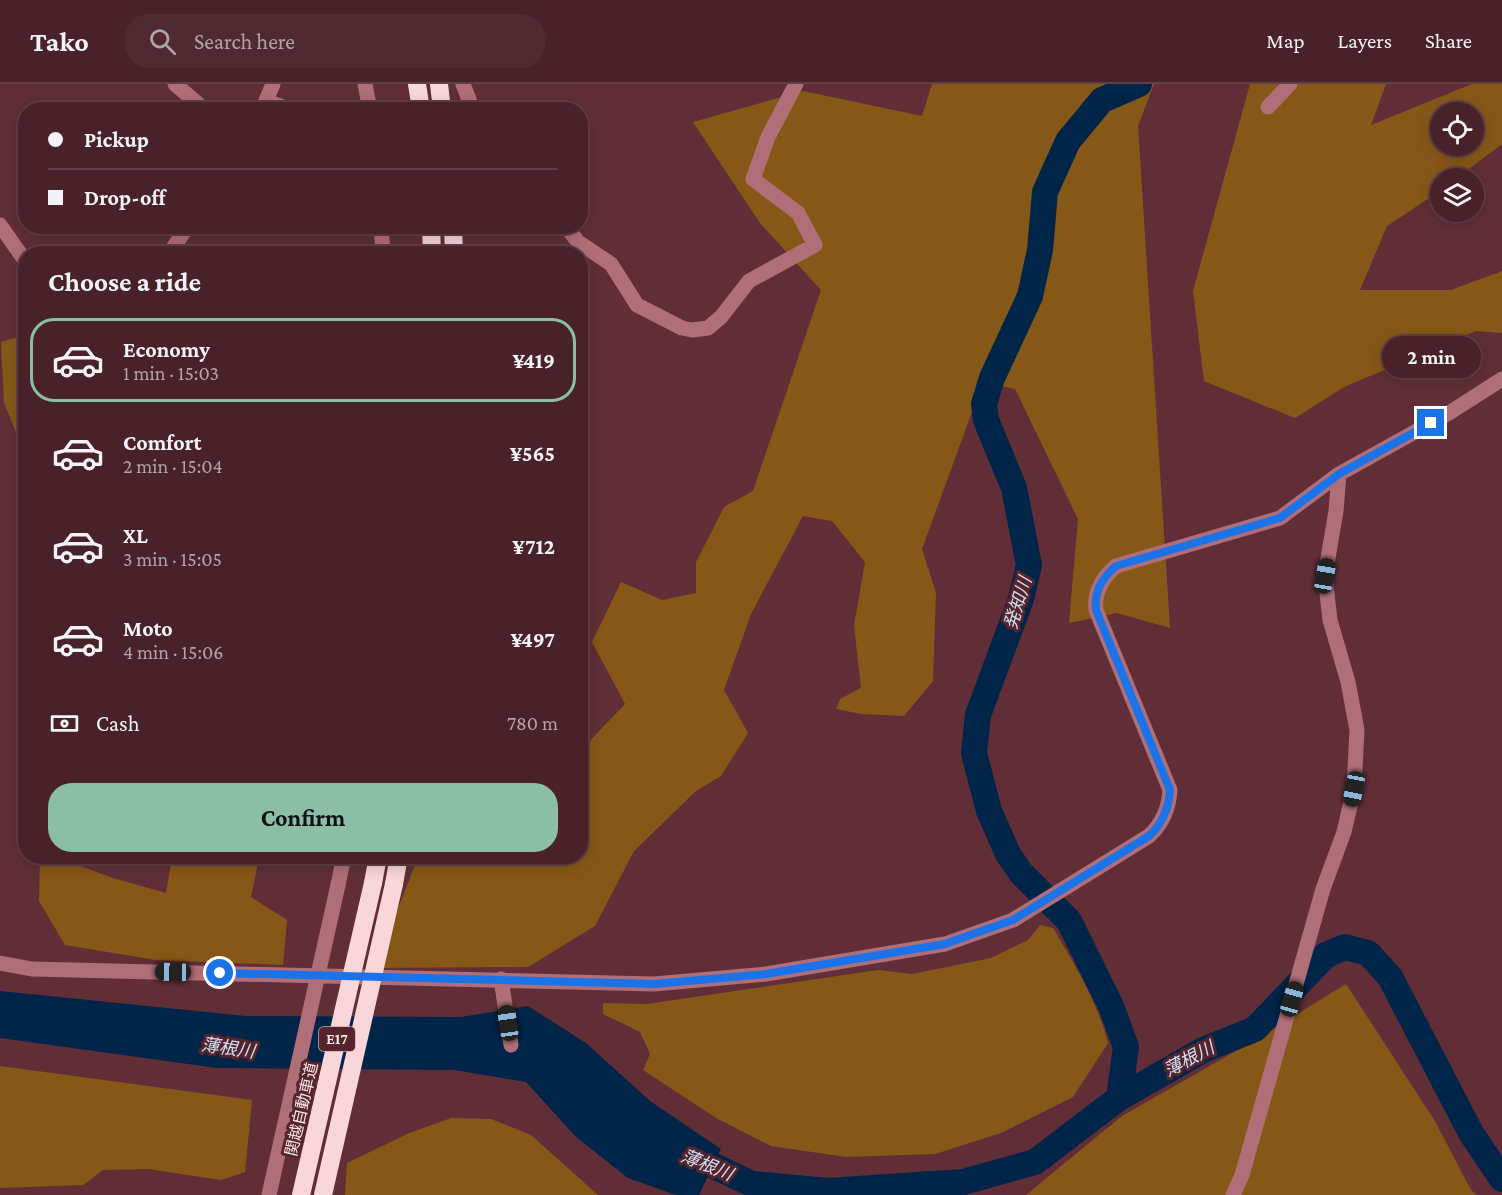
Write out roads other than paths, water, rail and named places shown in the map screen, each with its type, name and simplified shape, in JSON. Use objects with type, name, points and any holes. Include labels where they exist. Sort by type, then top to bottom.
[{"type":"highway","points":[[417,84],[420,102]]},
{"type":"highway","points":[[438,84],[441,102]]},
{"type":"highway","name":"関越自動車道","points":[[301,1195],[377,864]]},
{"type":"highway","name":"E17","points":[[323,1195],[398,864]]},
{"type":"street","points":[[176,84],[196,102]]},
{"type":"street","points":[[265,102],[273,84]]},
{"type":"street","points":[[365,84],[368,102]]},
{"type":"street","points":[[463,84],[470,102]]},
{"type":"street","points":[[588,249],[611,264],[637,305],[682,328],[692,330],[708,328],[721,317],[749,281],[815,245],[798,213],[753,179],[768,137],[796,84]]},
{"type":"street","points":[[1268,107],[1290,84]]},
{"type":"street","points":[[0,225],[18,251]]},
{"type":"street","points":[[572,234],[584,246]]},
{"type":"street","points":[[0,963],[32,969],[654,984],[766,974],[945,944],[1013,920],[1149,836],[1156,829],[1169,799],[1170,790],[1096,610],[1095,598],[1106,574],[1116,566],[1280,518],[1339,474],[1449,413],[1502,379]]},
{"type":"street","points":[[1233,1195],[1242,1175],[1323,889],[1349,816],[1357,760],[1357,730],[1348,682],[1330,620],[1325,576],[1336,511],[1339,474]]},
{"type":"street","points":[[269,1195],[342,864]]},
{"type":"street","points":[[501,979],[511,1045]]},
{"type":"water","points":[[0,991],[246,1016],[461,1017],[528,1006],[586,1043],[650,1101],[721,1149],[699,1195],[676,1195],[628,1178],[576,1137],[526,1082],[454,1070],[217,1068],[0,1038]]},
{"type":"waterway","name":"発知川","points":[[1119,1098],[1126,1047],[1111,1006],[1069,921],[1021,873],[1008,854],[989,811],[974,753],[978,715],[1021,599],[1029,565],[1014,488],[986,420],[984,404],[992,378],[1030,296],[1040,250],[1045,192],[1068,141],[1102,100],[1139,84]]},
{"type":"waterway","name":"薄根川","points":[[683,1154],[693,1156],[752,1184],[828,1191],[963,1182],[1035,1162],[1119,1098],[1203,1050],[1255,1029],[1326,955],[1345,947],[1368,953],[1390,977],[1471,1133],[1502,1179]]}]
